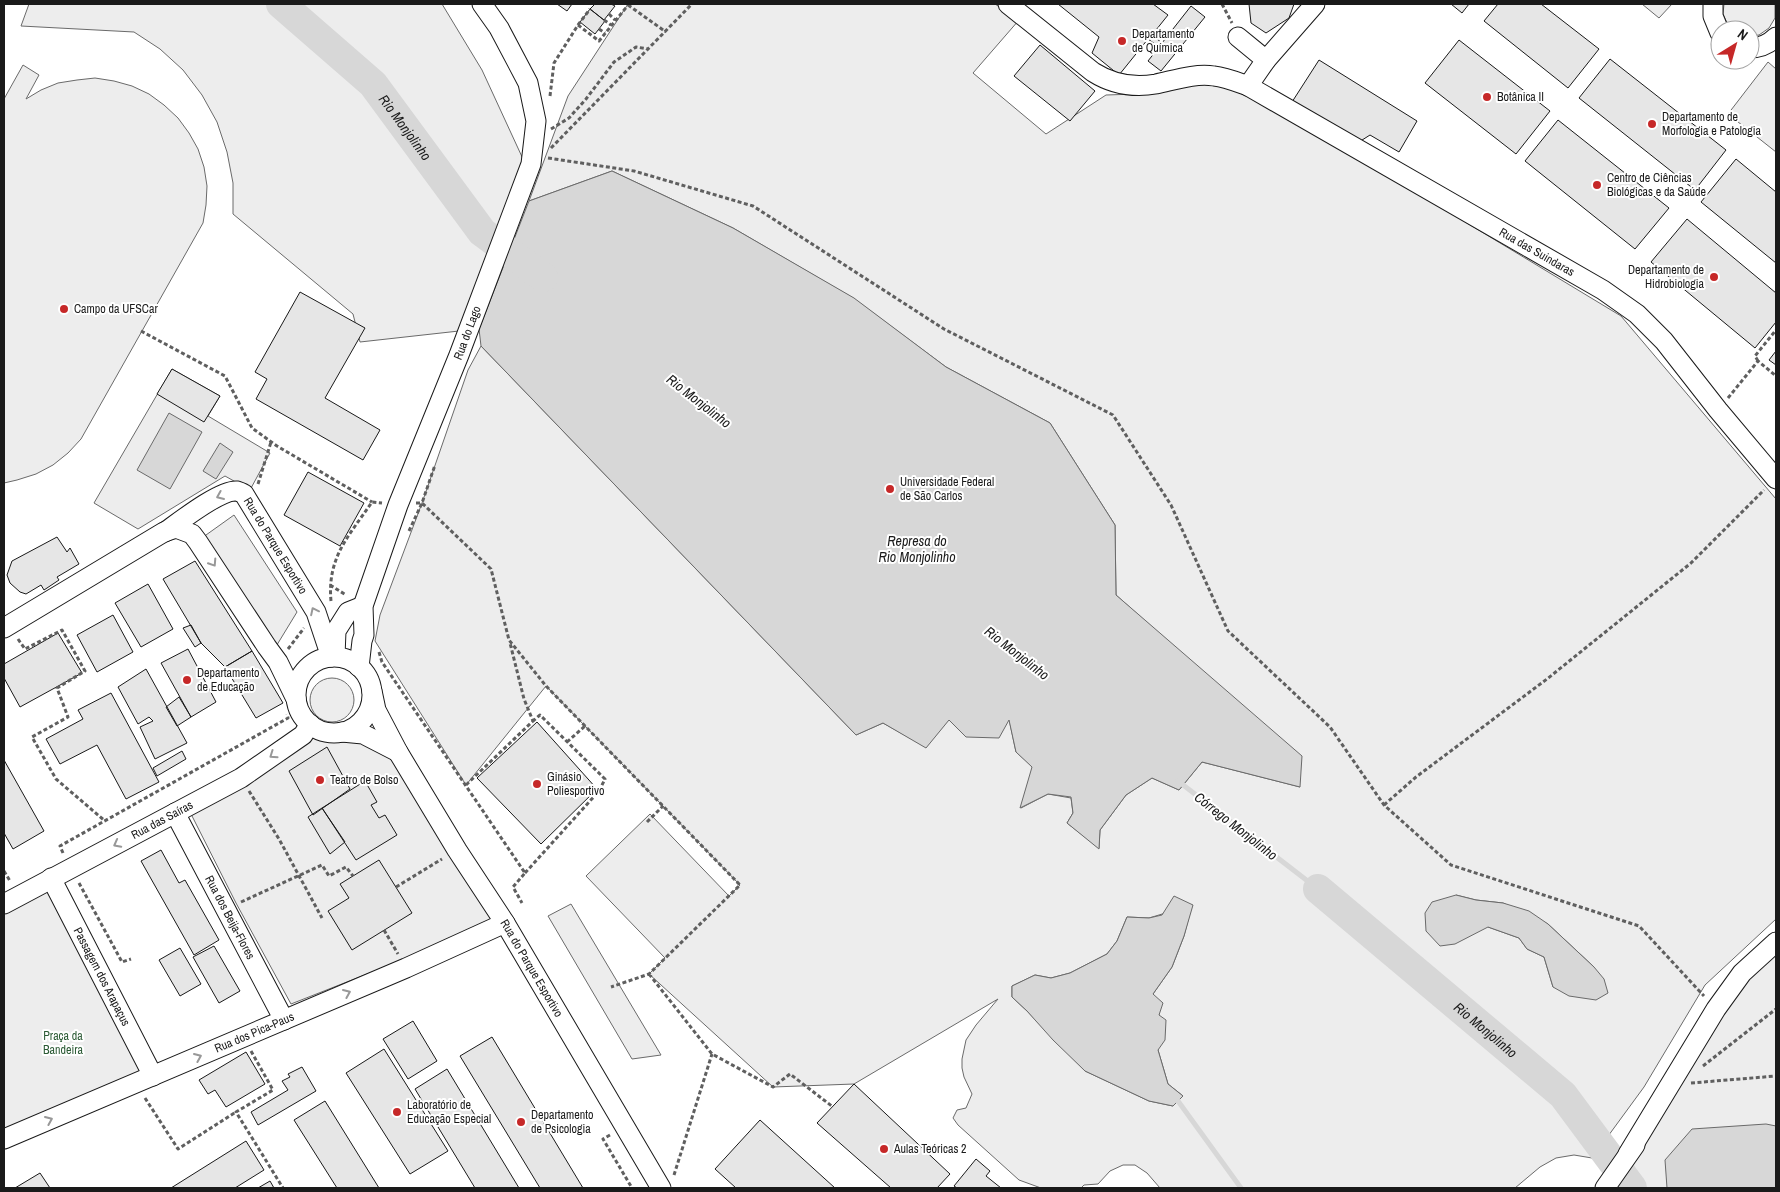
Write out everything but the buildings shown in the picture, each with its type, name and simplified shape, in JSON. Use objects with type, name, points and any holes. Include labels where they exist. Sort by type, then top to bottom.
[{"type":"street","name":"Rua do Lago","points":[[359,667],[364,634],[363,606],[398,505],[519,199],[531,164],[536,121],[528,83],[499,28],[482,4]]},
{"type":"street","name":"Rua das Suindaras","points":[[1008,4],[1093,72],[1108,81],[1135,85],[1154,84],[1187,77],[1214,76],[1248,86],[1603,290],[1637,314],[1664,341],[1718,410],[1776,478]]},
{"type":"street","points":[[1248,86],[1266,60],[1315,4]]},
{"type":"street","points":[[1238,36],[1266,60]]},
{"type":"street","points":[[1760,46],[1769,43],[1776,37]]},
{"type":"street","points":[[1760,49],[1776,52]]},
{"type":"street","name":"Rua do Parque Esportivo","points":[[164,532],[212,499],[230,492],[237,491],[244,494],[316,612],[333,657]]},
{"type":"street","points":[[6,627],[164,532],[176,528],[192,534],[278,662],[291,704],[298,708],[310,724],[330,733],[363,734],[398,752]]},
{"type":"street","points":[[333,657],[336,631],[348,612],[363,606]]},
{"type":"street","points":[[291,704],[304,670],[312,664],[333,657],[348,660],[359,667],[368,680],[372,691],[368,712],[361,722],[342,732]]},
{"type":"street","name":"Rua do Parque Esportivo","points":[[372,691],[376,710],[398,752],[457,850],[505,923],[624,1127],[667,1184]]},
{"type":"street","name":"Rua das Saíras","points":[[4,904],[241,778],[303,736],[310,724]]},
{"type":"street","name":"Rua dos Beija-Flores","points":[[175,813],[284,1020]]},
{"type":"street","name":"Passagem dos Arapaçus","points":[[51,878],[153,1076]]},
{"type":"street","name":"Rua dos Pica-Paus","points":[[4,1140],[406,968],[505,923]]},
{"type":"street","points":[[1607,1187],[1716,1009],[1742,973],[1776,942]]},
{"type":"street","points":[[1626,1157],[1681,1084]]},
{"type":"path","points":[[578,24],[599,41],[628,4],[666,32]]},
{"type":"path","points":[[692,4],[542,157],[634,171],[753,206],[944,329],[1113,416],[1171,505],[1228,631],[1330,727],[1384,805],[1451,865],[1638,926],[1716,1009]]},
{"type":"path","points":[[554,63],[578,24],[590,9]]},
{"type":"path","points":[[609,14],[615,20]]},
{"type":"path","points":[[604,20],[611,25]]},
{"type":"path","points":[[600,29],[605,33]]},
{"type":"path","points":[[545,133],[569,118],[614,62],[636,47],[649,49]]},
{"type":"path","points":[[1776,330],[1755,356],[1758,361],[1776,376]]},
{"type":"path","points":[[141,331],[225,376],[252,428],[271,442],[372,502],[398,505],[422,503],[491,570],[524,698],[533,721]]},
{"type":"path","points":[[1718,410],[1758,361]]},
{"type":"path","points":[[251,506],[271,442]]},
{"type":"path","points":[[1384,805],[1416,778],[1547,679],[1691,563],[1776,478]]},
{"type":"path","points":[[278,662],[316,612],[331,602],[329,584],[337,552],[372,502]]},
{"type":"path","points":[[407,536],[422,503]]},
{"type":"path","points":[[6,627],[25,649],[62,630],[85,671],[57,688],[68,717],[32,737],[56,779],[105,821]]},
{"type":"path","points":[[510,640],[546,686],[740,885],[649,974],[611,987]]},
{"type":"path","points":[[377,648],[382,662],[525,873]]},
{"type":"path","points":[[131,958],[122,962],[60,846],[288,718],[291,704]]},
{"type":"path","points":[[466,785],[540,715],[605,779],[598,791],[513,887],[522,903]]},
{"type":"path","points":[[567,742],[585,726]]},
{"type":"path","points":[[241,778],[279,839],[322,918]]},
{"type":"path","points":[[647,822],[663,806]]},
{"type":"path","points":[[396,887],[457,850]]},
{"type":"path","points":[[225,908],[322,865],[328,876],[346,867],[352,876]]},
{"type":"path","points":[[384,930],[406,968]]},
{"type":"path","points":[[649,974],[712,1054],[774,1086],[790,1074],[833,1107]]},
{"type":"path","points":[[1681,1084],[1776,1009]]},
{"type":"path","points":[[135,1084],[178,1149],[273,1090],[243,1037]]},
{"type":"path","points":[[667,1184],[712,1054]]},
{"type":"path","points":[[1681,1084],[1776,1076]]},
{"type":"path","points":[[236,1112],[283,1188]]},
{"type":"path","points":[[624,1127],[603,1139],[632,1188]]},
{"type":"shaded area","points":[[29,4],[442,4],[482,70],[523,159],[459,331],[360,342],[353,314],[233,214],[233,183],[227,152],[217,122],[202,95],[183,70],[160,49],[134,32],[21,26]]},
{"type":"shaded area","points":[[628,4],[995,4],[1019,20],[973,73],[1046,134],[1106,95],[1136,94],[1200,76],[1275,107],[1621,316],[1776,499],[1776,919],[1705,985],[1644,1087],[1592,1158],[1574,1155],[1556,1158],[1540,1167],[1515,1188],[1160,1188],[1147,1173],[1135,1165],[1123,1165],[1110,1171],[1098,1184],[1084,1185],[1081,1188],[1041,1188],[1019,1180],[958,1125],[953,1118],[957,1110],[966,1108],[972,1094],[962,1068],[966,1040],[998,999],[854,1084],[773,1087],[649,974],[665,958],[586,876],[650,814],[729,896],[740,885],[546,686],[466,785],[375,641],[380,615],[422,503],[468,370],[481,346],[856,735],[883,723],[926,747],[949,719],[1009,719],[1016,752],[1033,767],[1021,808],[1048,794],[1071,798],[1073,813],[1067,823],[1099,848],[1100,830],[1126,795],[1152,778],[1179,790],[1202,762],[1300,787],[1170,643],[1116,595],[1115,525],[1050,423],[946,367],[853,298],[733,228],[612,171],[529,201],[568,96]],"holes":[[[1456,895],[1476,900],[1503,903],[1548,924],[1594,967],[1553,987],[1544,957],[1527,949],[1519,938],[1488,927]],[[1192,905],[1184,936],[1172,967],[1153,994],[1159,1015],[1158,1050],[1168,1084],[1183,1096],[1173,1106],[1149,1101],[1085,1071],[1012,997],[1012,986],[1035,975],[1051,978],[1070,973],[1107,954],[1117,941],[1127,917],[1149,918]]]},
{"type":"shaded area","points":[[1642,4],[1672,4],[1659,18]]},
{"type":"shaded area","points":[[1724,4],[1775,4],[1775,18],[1769,28],[1760,34],[1760,20],[1726,20],[1723,14]]},
{"type":"shaded area","points":[[1768,62],[1776,69],[1776,152],[1728,114]]},
{"type":"shaded area","points":[[23,65],[39,75],[26,99],[58,83],[95,78],[132,86],[149,94],[178,118],[189,133],[198,149],[204,167],[207,186],[203,223],[81,439],[53,465],[36,474],[4,483],[4,99]]},
{"type":"shaded area","points":[[172,369],[220,396],[208,416],[270,453],[250,490],[225,476],[138,529],[94,503]]},
{"type":"shaded area","points":[[234,515],[297,612],[272,653],[199,540]]},
{"type":"shaded area","points":[[336,678],[348,684],[353,692],[353,708],[348,716],[340,721],[328,722],[316,716],[311,708],[310,696],[316,684],[324,679]]},
{"type":"shaded area","points":[[327,729],[332,731],[343,729],[391,749],[499,922],[291,1004],[236,903],[190,812],[304,739]]},
{"type":"shaded area","name":"Praça da Bandeira","points":[[51,886],[145,1075],[4,1134],[4,911]]},
{"type":"shaded area","points":[[571,904],[661,1055],[632,1059],[548,916]]},
{"type":"shaded area","points":[[1776,946],[1776,1188],[1645,1188],[1629,1162],[1716,999]]},
{"type":"water","name":"Represa do Rio Monjolinho","points":[[612,171],[733,228],[854,298],[946,367],[1050,423],[1115,525],[1116,595],[1302,756],[1300,787],[1202,762],[1179,790],[1152,778],[1126,795],[1100,830],[1099,849],[1067,823],[1073,813],[1071,797],[1048,794],[1020,808],[1032,767],[1016,752],[1009,720],[999,738],[966,737],[949,720],[926,748],[883,723],[856,735],[481,346],[479,329],[529,201]]},
{"type":"water","points":[[169,413],[202,432],[170,489],[137,470]]},
{"type":"water","points":[[220,443],[233,452],[216,479],[203,471]]},
{"type":"water","points":[[1456,895],[1476,900],[1503,903],[1529,911],[1548,924],[1594,967],[1604,979],[1608,993],[1596,1000],[1569,996],[1553,987],[1544,957],[1527,949],[1519,938],[1488,927],[1455,944],[1440,946],[1426,931],[1425,913],[1432,902]]},
{"type":"water","points":[[1174,896],[1193,905],[1172,967],[1153,994],[1163,1003],[1159,1015],[1166,1020],[1165,1040],[1158,1050],[1168,1084],[1183,1096],[1173,1106],[1149,1101],[1085,1071],[1012,997],[1012,986],[1035,975],[1051,978],[1070,973],[1107,954],[1117,941],[1127,917],[1149,918],[1162,915]]},
{"type":"water","points":[[1766,1124],[1776,1126],[1776,1188],[1667,1188],[1665,1160],[1692,1129]]},
{"type":"waterway","name":"Rio Monjolinho","points":[[281,4],[373,84],[482,232],[543,277]]},
{"type":"waterway","name":"Córrego Monjolinho","points":[[1178,781],[1318,889]]},
{"type":"waterway","name":"Rio Monjolinho","points":[[1318,889],[1563,1095],[1632,1188]]},
{"type":"waterway","points":[[1178,1101],[1241,1188]]},
{"type":"place","name":"Departamento de Química","points":[[1122,41]]},
{"type":"place","name":"Botânica II","points":[[1487,97]]},
{"type":"place","name":"Departamento de Morfologia e Patologia","points":[[1652,124]]},
{"type":"place","name":"Centro de Ciências Biológicas e da Saúde","points":[[1597,185]]},
{"type":"place","name":"Departamento de Hidrobiologia","points":[[1714,277]]},
{"type":"place","name":"Campo da UFSCar","points":[[64,309]]},
{"type":"place","name":"Universidade Federal de São Carlos","points":[[890,489]]},
{"type":"place","name":"Departamento de Educação","points":[[187,680]]},
{"type":"place","name":"Teatro de Bolso","points":[[320,780]]},
{"type":"place","name":"Ginásio Poliesportivo","points":[[537,784]]},
{"type":"place","name":"Laboratório de Educação Especial","points":[[397,1112]]},
{"type":"place","name":"Departamento de Psicologia","points":[[521,1122]]},
{"type":"place","name":"Aulas Teóricas 2","points":[[884,1149]]}]
